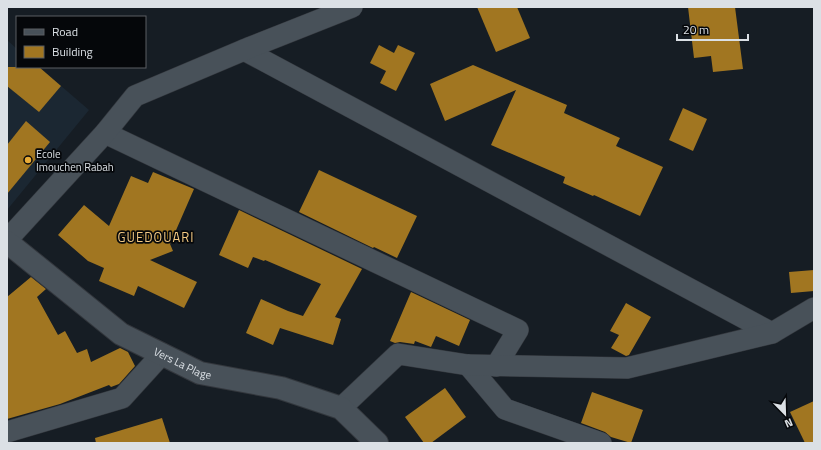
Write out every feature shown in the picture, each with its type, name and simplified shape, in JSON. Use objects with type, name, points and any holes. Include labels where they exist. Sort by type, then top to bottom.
[{"type":"street","points":[[7,241],[105,133],[136,96],[244,50],[352,7]]},
{"type":"street","points":[[244,50],[772,332]]},
{"type":"street","points":[[105,133],[518,330],[496,366]]},
{"type":"street","name":"Vers La Plage","points":[[7,241],[121,334],[200,373],[281,388],[341,408],[377,443]]},
{"type":"street","points":[[341,408],[398,354],[468,365],[627,368],[772,332],[814,308]]},
{"type":"street","points":[[7,432],[122,398],[162,354]]},
{"type":"street","points":[[468,365],[505,409],[601,443]]},
{"type":"shaded area","name":"Ecole Imouchen Rabah","points":[[7,40],[16,48],[16,68],[40,68],[89,110],[7,210]]},
{"type":"building","points":[[477,7],[517,7],[530,38],[496,52]]},
{"type":"building","points":[[688,7],[735,7],[743,69],[713,72],[711,56],[694,58]]},
{"type":"building","points":[[379,45],[394,53],[398,45],[415,53],[396,91],[380,83],[386,71],[370,63]]},
{"type":"building","points":[[473,65],[567,105],[564,113],[620,138],[616,146],[663,167],[640,216],[563,183],[565,177],[491,145],[516,90],[445,121],[430,84]]},
{"type":"building","points":[[7,67],[16,67],[40,68],[61,86],[39,112],[7,86]]},
{"type":"building","points":[[683,108],[707,119],[693,151],[669,140]]},
{"type":"building","points":[[26,121],[50,142],[7,194],[7,145]]},
{"type":"building","points":[[319,170],[417,216],[397,258],[299,212]]},
{"type":"building","points":[[153,172],[194,189],[170,244],[173,251],[150,260],[197,282],[184,308],[138,286],[134,296],[99,281],[104,268],[88,261],[58,235],[84,205],[109,226],[131,176],[148,183]]},
{"type":"building","points":[[239,210],[362,269],[335,317],[341,319],[333,345],[280,328],[273,345],[246,333],[261,299],[303,316],[321,284],[265,260],[264,261],[253,257],[248,268],[219,255]]},
{"type":"building","points":[[814,270],[814,291],[791,293],[789,272]]},
{"type":"building","points":[[31,277],[46,289],[37,297],[58,335],[65,331],[77,353],[87,349],[91,362],[120,348],[128,352],[135,366],[119,384],[111,387],[109,385],[60,404],[7,419],[7,297]]},
{"type":"building","points":[[411,292],[470,320],[459,346],[436,336],[431,347],[415,341],[414,344],[400,342],[395,343],[390,341]]},
{"type":"building","points":[[626,303],[651,317],[629,355],[626,356],[611,348],[619,335],[610,331]]},
{"type":"building","points":[[445,388],[466,417],[431,443],[424,443],[405,417]]},
{"type":"building","points":[[592,392],[643,410],[631,443],[611,437],[605,432],[581,423]]},
{"type":"building","points":[[814,401],[814,443],[805,443],[790,412]]},
{"type":"building","points":[[162,418],[170,443],[96,443],[95,438]]},
{"type":"place","name":"Ecole Imouchen Rabah","points":[[28,160]]},
{"type":"district","name":"GUEDOUARI","points":[[156,237]]}]
